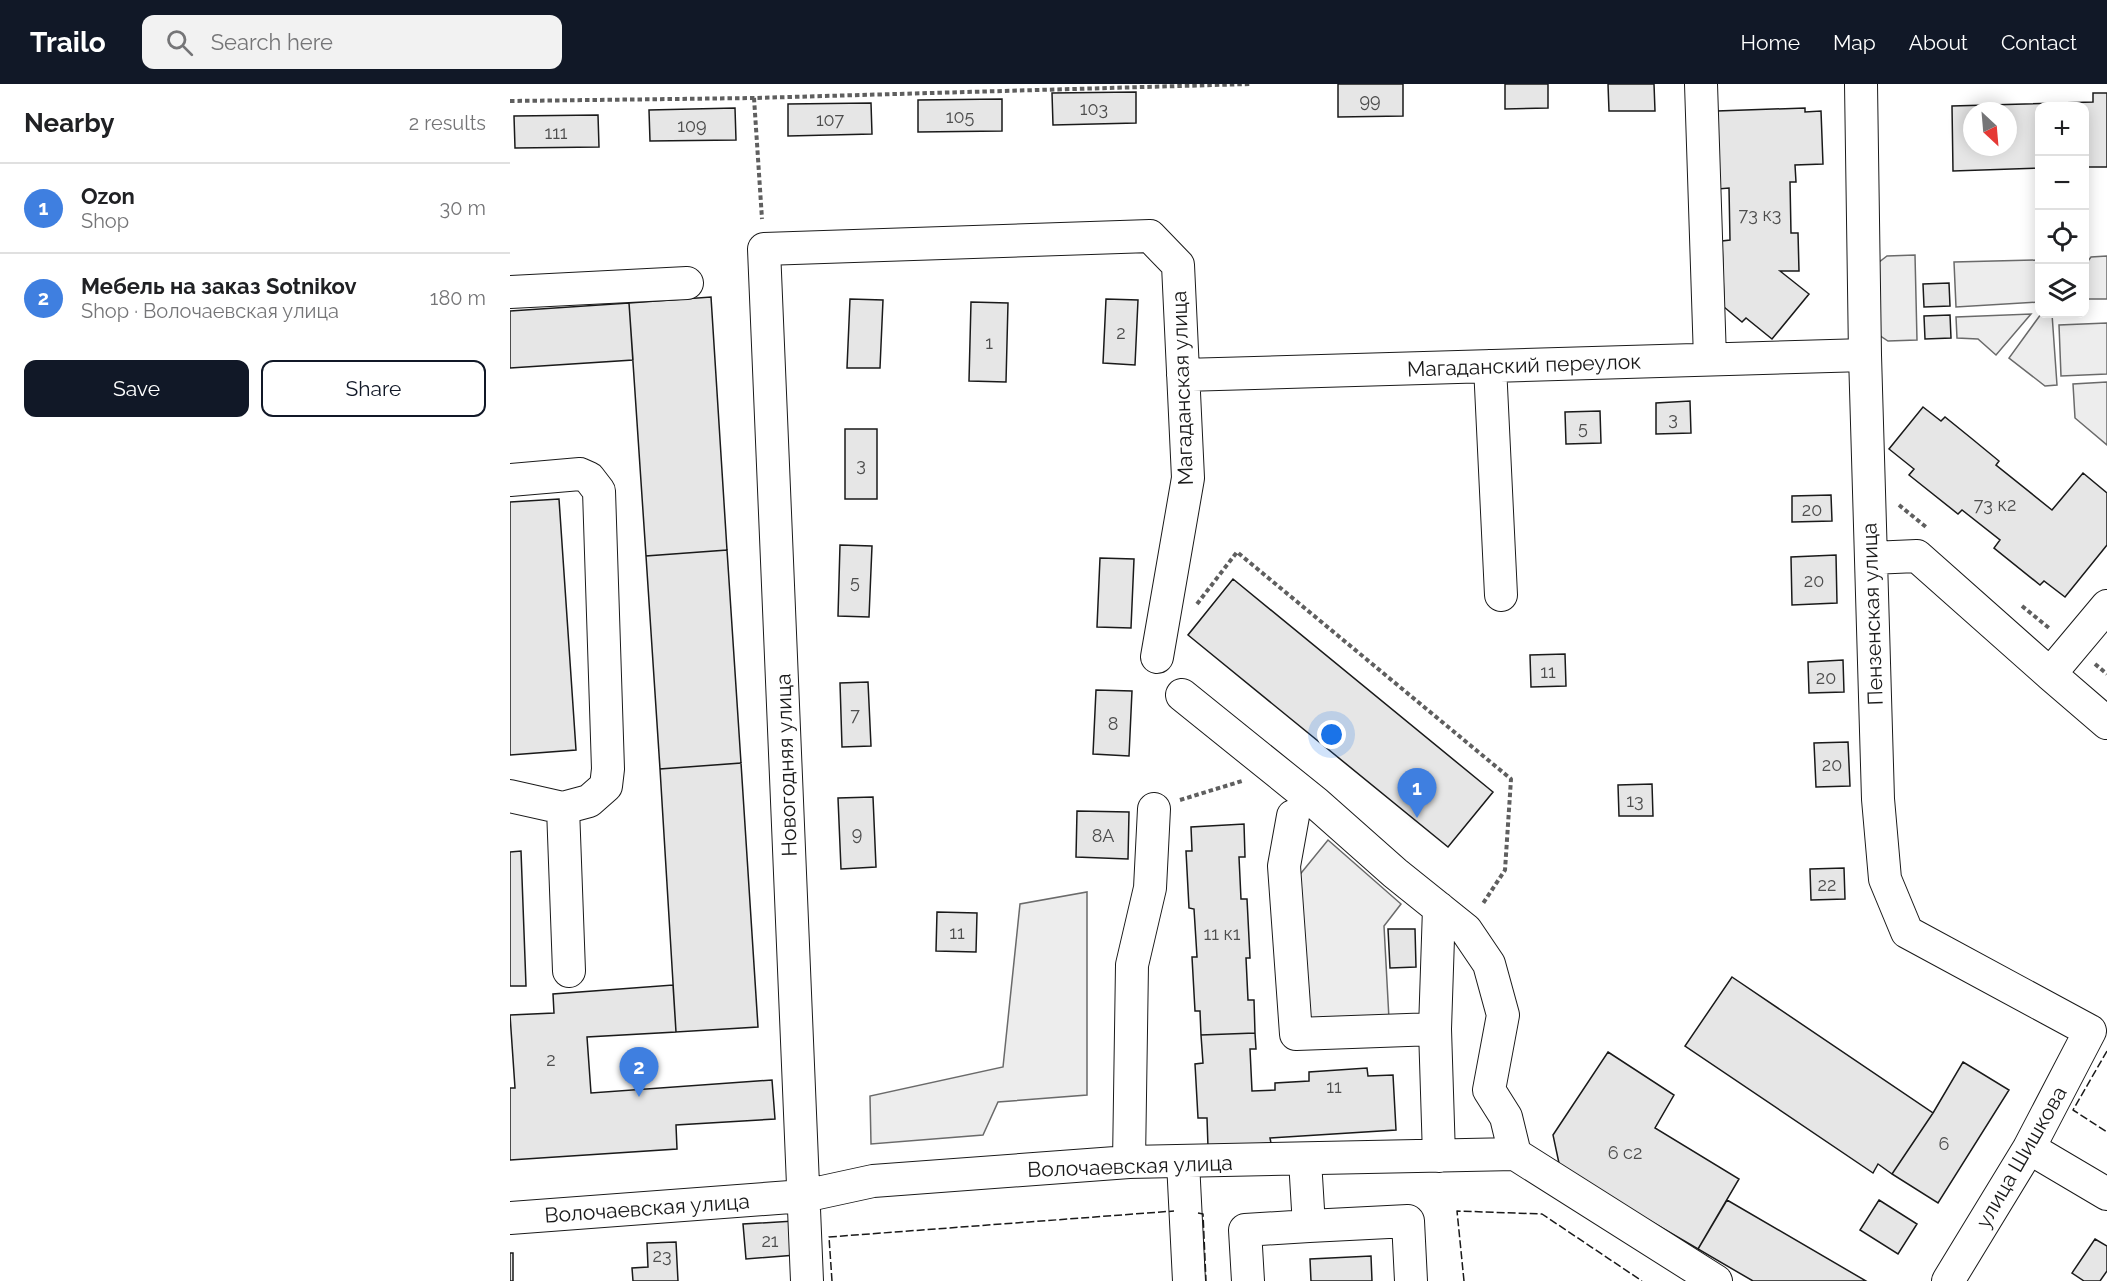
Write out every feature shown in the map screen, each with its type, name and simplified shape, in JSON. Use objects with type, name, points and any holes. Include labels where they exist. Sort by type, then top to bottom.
[{"type":"street","points":[[1701,84],[1710,359]]},
{"type":"street","name":"Пензенская улица","points":[[1861,84],[1865,355],[1878,799],[1885,879],[1907,932],[2098,1026]]},
{"type":"street","name":"Магаданская улица","points":[[764,249],[1149,236],[1178,265],[1188,478],[1157,657]]},
{"type":"street","name":"Новогодняя улица","points":[[764,249],[807,1281]]},
{"type":"street","points":[[510,292],[687,283]]},
{"type":"street","name":"Магаданский переулок","points":[[1183,375],[1865,355]]},
{"type":"street","points":[[1490,366],[1502,596]]},
{"type":"street","points":[[510,480],[580,474],[589,478],[599,491],[608,769],[606,786],[589,801],[563,808],[510,796]]},
{"type":"street","points":[[1871,558],[1917,556],[2107,723]]},
{"type":"street","points":[[2050,674],[2107,606]]},
{"type":"street","points":[[1182,694],[1316,803],[1395,873],[1466,930],[1490,964],[1503,1015],[1489,1090],[1506,1117],[1515,1154],[1716,1281]]},
{"type":"street","points":[[563,808],[569,971]]},
{"type":"street","points":[[1129,1162],[1132,965],[1150,888],[1154,809]]},
{"type":"street","points":[[1293,816],[1284,866],[1296,1034],[1435,1029]]},
{"type":"street","points":[[1439,908],[1435,1029],[1439,1156]]},
{"type":"street","name":"улица Шишкова","points":[[1948,1281],[2029,1148],[2098,1026]]},
{"type":"street","points":[[2029,1148],[2107,1194]]},
{"type":"street","name":"Волочаевская улица","points":[[510,1218],[804,1196],[873,1181],[1129,1162],[1515,1154]]},
{"type":"street","points":[[1305,1160],[1309,1226]]},
{"type":"street","points":[[1183,1162],[1189,1281]]},
{"type":"street","points":[[1248,1281],[1245,1230],[1408,1221],[1411,1281]]},
{"type":"path","points":[[510,100],[754,98],[1250,84]]},
{"type":"path","points":[[754,98],[764,249]]},
{"type":"path","points":[[1190,613],[1237,552],[1511,779],[1505,870],[1466,930]]},
{"type":"path","points":[[1154,809],[1248,778],[1239,772]]},
{"type":"shaded area","points":[[1915,255],[1917,340],[1888,341],[1876,333],[1874,266],[1887,256]]},
{"type":"shaded area","points":[[2107,256],[2107,299],[2089,299],[2089,260],[2091,257]]},
{"type":"shaded area","points":[[2035,260],[2035,302],[1956,307],[1954,262]]},
{"type":"shaded area","points":[[2031,314],[1996,355],[1978,339],[1957,338],[1956,317]]},
{"type":"shaded area","points":[[2038,318],[2052,318],[2057,385],[2045,386],[2009,358]]},
{"type":"shaded area","points":[[2107,323],[2107,374],[2061,376],[2059,325]]},
{"type":"shaded area","points":[[2107,382],[2107,445],[2075,418],[2073,384]]},
{"type":"shaded area","points":[[1328,840],[1401,904],[1384,926],[1389,1019],[1304,1024],[1293,883]]},
{"type":"shaded area","points":[[1087,892],[1087,1095],[998,1102],[983,1135],[871,1144],[870,1096],[1003,1067],[1020,904]]},
{"type":"building","points":[[1338,84],[1403,84],[1403,116],[1338,117]]},
{"type":"building","points":[[1505,84],[1548,84],[1548,108],[1505,109]]},
{"type":"building","points":[[1608,84],[1654,84],[1655,111],[1609,111]]},
{"type":"building","points":[[1136,92],[1136,123],[1053,125],[1052,93]]},
{"type":"building","points":[[2093,93],[2107,93],[2107,167],[2089,167],[2089,102],[2093,102]]},
{"type":"building","points":[[1002,99],[1002,131],[918,132],[918,100]]},
{"type":"building","points":[[871,103],[872,134],[788,136],[788,104]]},
{"type":"building","points":[[2017,104],[2035,104],[2035,168],[1953,171],[1952,106],[1963,106],[1963,156],[2017,156]]},
{"type":"building","points":[[735,108],[736,140],[650,141],[649,110]]},
{"type":"building","points":[[1805,108],[1805,112],[1821,111],[1823,164],[1795,165],[1796,182],[1790,182],[1791,233],[1798,233],[1799,271],[1780,271],[1809,294],[1772,339],[1746,318],[1742,322],[1724,307],[1722,241],[1730,240],[1729,188],[1718,189],[1717,111]]},
{"type":"building","points":[[598,115],[599,147],[515,148],[514,116]]},
{"type":"building","points":[[1949,283],[1950,306],[1924,307],[1923,284]]},
{"type":"building","points":[[711,297],[727,550],[646,556],[629,303]]},
{"type":"building","points":[[850,299],[883,300],[880,368],[847,368]]},
{"type":"building","points":[[1106,299],[1138,300],[1135,365],[1103,363]]},
{"type":"building","points":[[971,302],[1008,303],[1006,382],[969,381]]},
{"type":"building","points":[[629,303],[633,360],[510,368],[510,311]]},
{"type":"building","points":[[1950,315],[1951,338],[1925,339],[1924,316]]},
{"type":"building","points":[[1690,401],[1691,433],[1656,434],[1656,403]]},
{"type":"building","points":[[1923,407],[1941,421],[1945,417],[1999,461],[1996,465],[2052,510],[2083,473],[2107,493],[2107,545],[2065,597],[2044,581],[2040,585],[1994,548],[2000,540],[1962,510],[1958,514],[1909,475],[1914,469],[1889,449]]},
{"type":"building","points":[[1600,411],[1601,443],[1566,444],[1565,412]]},
{"type":"building","points":[[845,429],[877,429],[877,499],[845,499]]},
{"type":"building","points":[[1831,495],[1832,521],[1792,522],[1792,496]]},
{"type":"building","points":[[559,499],[576,750],[510,755],[510,502]]},
{"type":"building","points":[[840,545],[872,546],[869,617],[838,616]]},
{"type":"building","points":[[727,550],[741,763],[660,769],[646,556]]},
{"type":"building","points":[[1836,555],[1837,603],[1792,605],[1791,557]]},
{"type":"building","points":[[1100,558],[1134,559],[1131,628],[1097,627]]},
{"type":"building","points":[[1233,579],[1493,792],[1448,847],[1188,635]]},
{"type":"building","points":[[1565,654],[1566,686],[1531,687],[1530,655]]},
{"type":"building","points":[[1843,660],[1844,692],[1809,693],[1808,662]]},
{"type":"building","points":[[868,682],[871,746],[842,747],[840,683]]},
{"type":"building","points":[[1096,690],[1132,691],[1129,756],[1093,754]]},
{"type":"building","points":[[1848,742],[1850,786],[1816,787],[1814,743]]},
{"type":"building","points":[[741,763],[758,1027],[676,1032],[660,769]]},
{"type":"building","points":[[1652,784],[1653,816],[1619,816],[1618,785]]},
{"type":"building","points":[[873,797],[876,867],[841,869],[838,798]]},
{"type":"building","points":[[1077,811],[1129,812],[1128,859],[1076,857]]},
{"type":"building","points":[[1244,824],[1245,857],[1239,857],[1241,899],[1247,899],[1250,958],[1246,958],[1248,1000],[1254,1000],[1255,1033],[1201,1035],[1200,1011],[1195,1011],[1192,957],[1197,957],[1194,909],[1189,908],[1186,851],[1192,851],[1191,827]]},
{"type":"building","points":[[521,851],[526,986],[510,986],[510,852]]},
{"type":"building","points":[[1844,868],[1845,899],[1811,900],[1810,869]]},
{"type":"building","points":[[937,912],[977,913],[976,952],[936,951]]},
{"type":"building","points":[[1388,929],[1415,929],[1416,967],[1390,968]]},
{"type":"building","points":[[1732,977],[1933,1113],[1892,1174],[1878,1164],[1873,1173],[1685,1046]]},
{"type":"building","points":[[673,985],[676,1032],[587,1037],[591,1093],[772,1080],[775,1119],[676,1125],[677,1149],[510,1160],[510,1088],[515,1088],[510,1015],[554,1013],[553,994]]},
{"type":"building","points":[[1255,1033],[1256,1049],[1250,1049],[1252,1091],[1275,1090],[1275,1083],[1309,1081],[1309,1072],[1367,1068],[1368,1076],[1393,1075],[1396,1130],[1270,1138],[1271,1143],[1208,1147],[1207,1118],[1198,1118],[1195,1064],[1203,1063],[1201,1035]]},
{"type":"building","points":[[1608,1052],[1674,1095],[1655,1128],[1739,1179],[1698,1249],[1560,1168],[1553,1135]]},
{"type":"building","points":[[1963,1062],[2009,1090],[1938,1203],[1892,1174],[1933,1113]]},
{"type":"building","points":[[1727,1200],[1866,1281],[1753,1281],[1698,1249]]},
{"type":"building","points":[[1879,1200],[1917,1224],[1898,1254],[1860,1230]]},
{"type":"building","points":[[794,1221],[796,1255],[746,1259],[743,1224]]},
{"type":"building","points":[[2095,1239],[2107,1246],[2107,1271],[2100,1281],[2084,1281],[2072,1273]]},
{"type":"building","points":[[676,1242],[678,1281],[633,1281],[632,1268],[648,1267],[647,1243]]},
{"type":"building","points":[[510,1253],[513,1253],[513,1281],[510,1281]]},
{"type":"building","points":[[1371,1256],[1372,1281],[1311,1281],[1310,1259]]},
{"type":"fence","points":[[2107,1051],[2073,1110],[2107,1132]]},
{"type":"fence","points":[[832,1281],[829,1237],[1174,1211]]},
{"type":"fence","points":[[1464,1281],[1457,1211],[1542,1214],[1642,1281]]},
{"type":"fence","points":[[1198,1213],[1203,1214],[1206,1281]]},
{"type":"place","name":"Ozon","points":[[1417,818]]},
{"type":"place","name":"Мебель на заказ Sotnikov","points":[[639,1097]]}]
